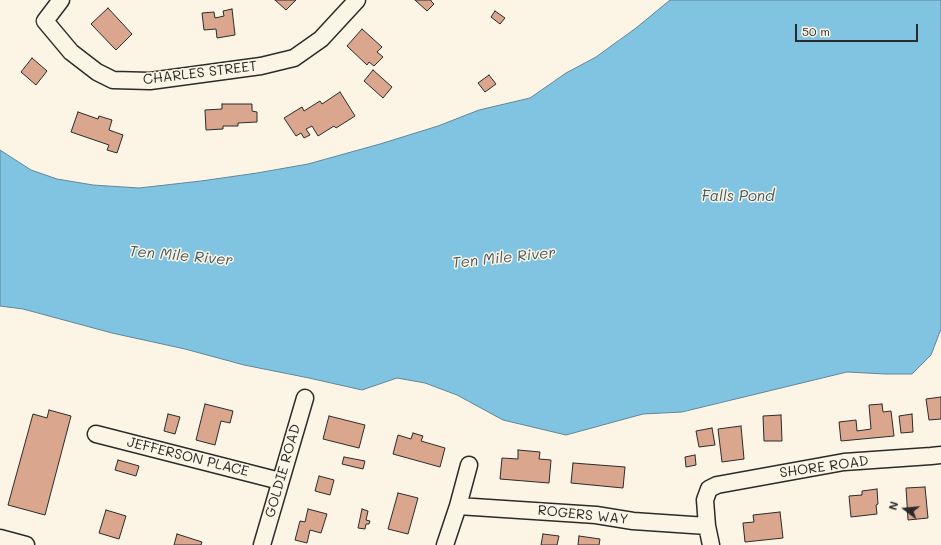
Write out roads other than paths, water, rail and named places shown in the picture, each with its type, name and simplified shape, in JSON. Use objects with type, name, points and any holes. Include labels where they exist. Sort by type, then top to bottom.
[{"type":"street","name":"CHARLES STREET","points":[[61,0],[45,21],[70,52],[97,72],[113,80],[150,81],[261,66],[294,58],[321,39],[357,0]]},
{"type":"street","name":"GOLDIE ROAD","points":[[262,545],[305,398]]},
{"type":"street","name":"JEFFERSON PLACE","points":[[96,434],[280,481]]},
{"type":"street","name":"SHORE ROAD","points":[[707,526],[705,500],[709,489],[718,485],[844,462],[941,455]]},
{"type":"street","points":[[445,545],[458,506],[469,465]]},
{"type":"street","name":"ROGERS WAY","points":[[458,506],[596,515],[632,521],[707,526]]},
{"type":"street","points":[[707,526],[711,545]]},
{"type":"street","points":[[0,538],[26,545]]},
{"type":"water","name":"Falls Pond","points":[[670,0],[941,0],[941,329],[931,355],[912,374],[847,372],[682,412],[643,414],[566,435],[503,420],[457,395],[425,383],[397,378],[362,390],[244,365],[185,349],[112,333],[23,309],[0,306],[0,150],[31,170],[57,179],[93,185],[139,188],[201,181],[308,164],[438,126],[479,110],[530,98],[566,73],[596,57],[636,28]]},
{"type":"water label","name":"Ten Mile River","points":[[181,256]]},
{"type":"water label","name":"Ten Mile River","points":[[504,258]]}]
